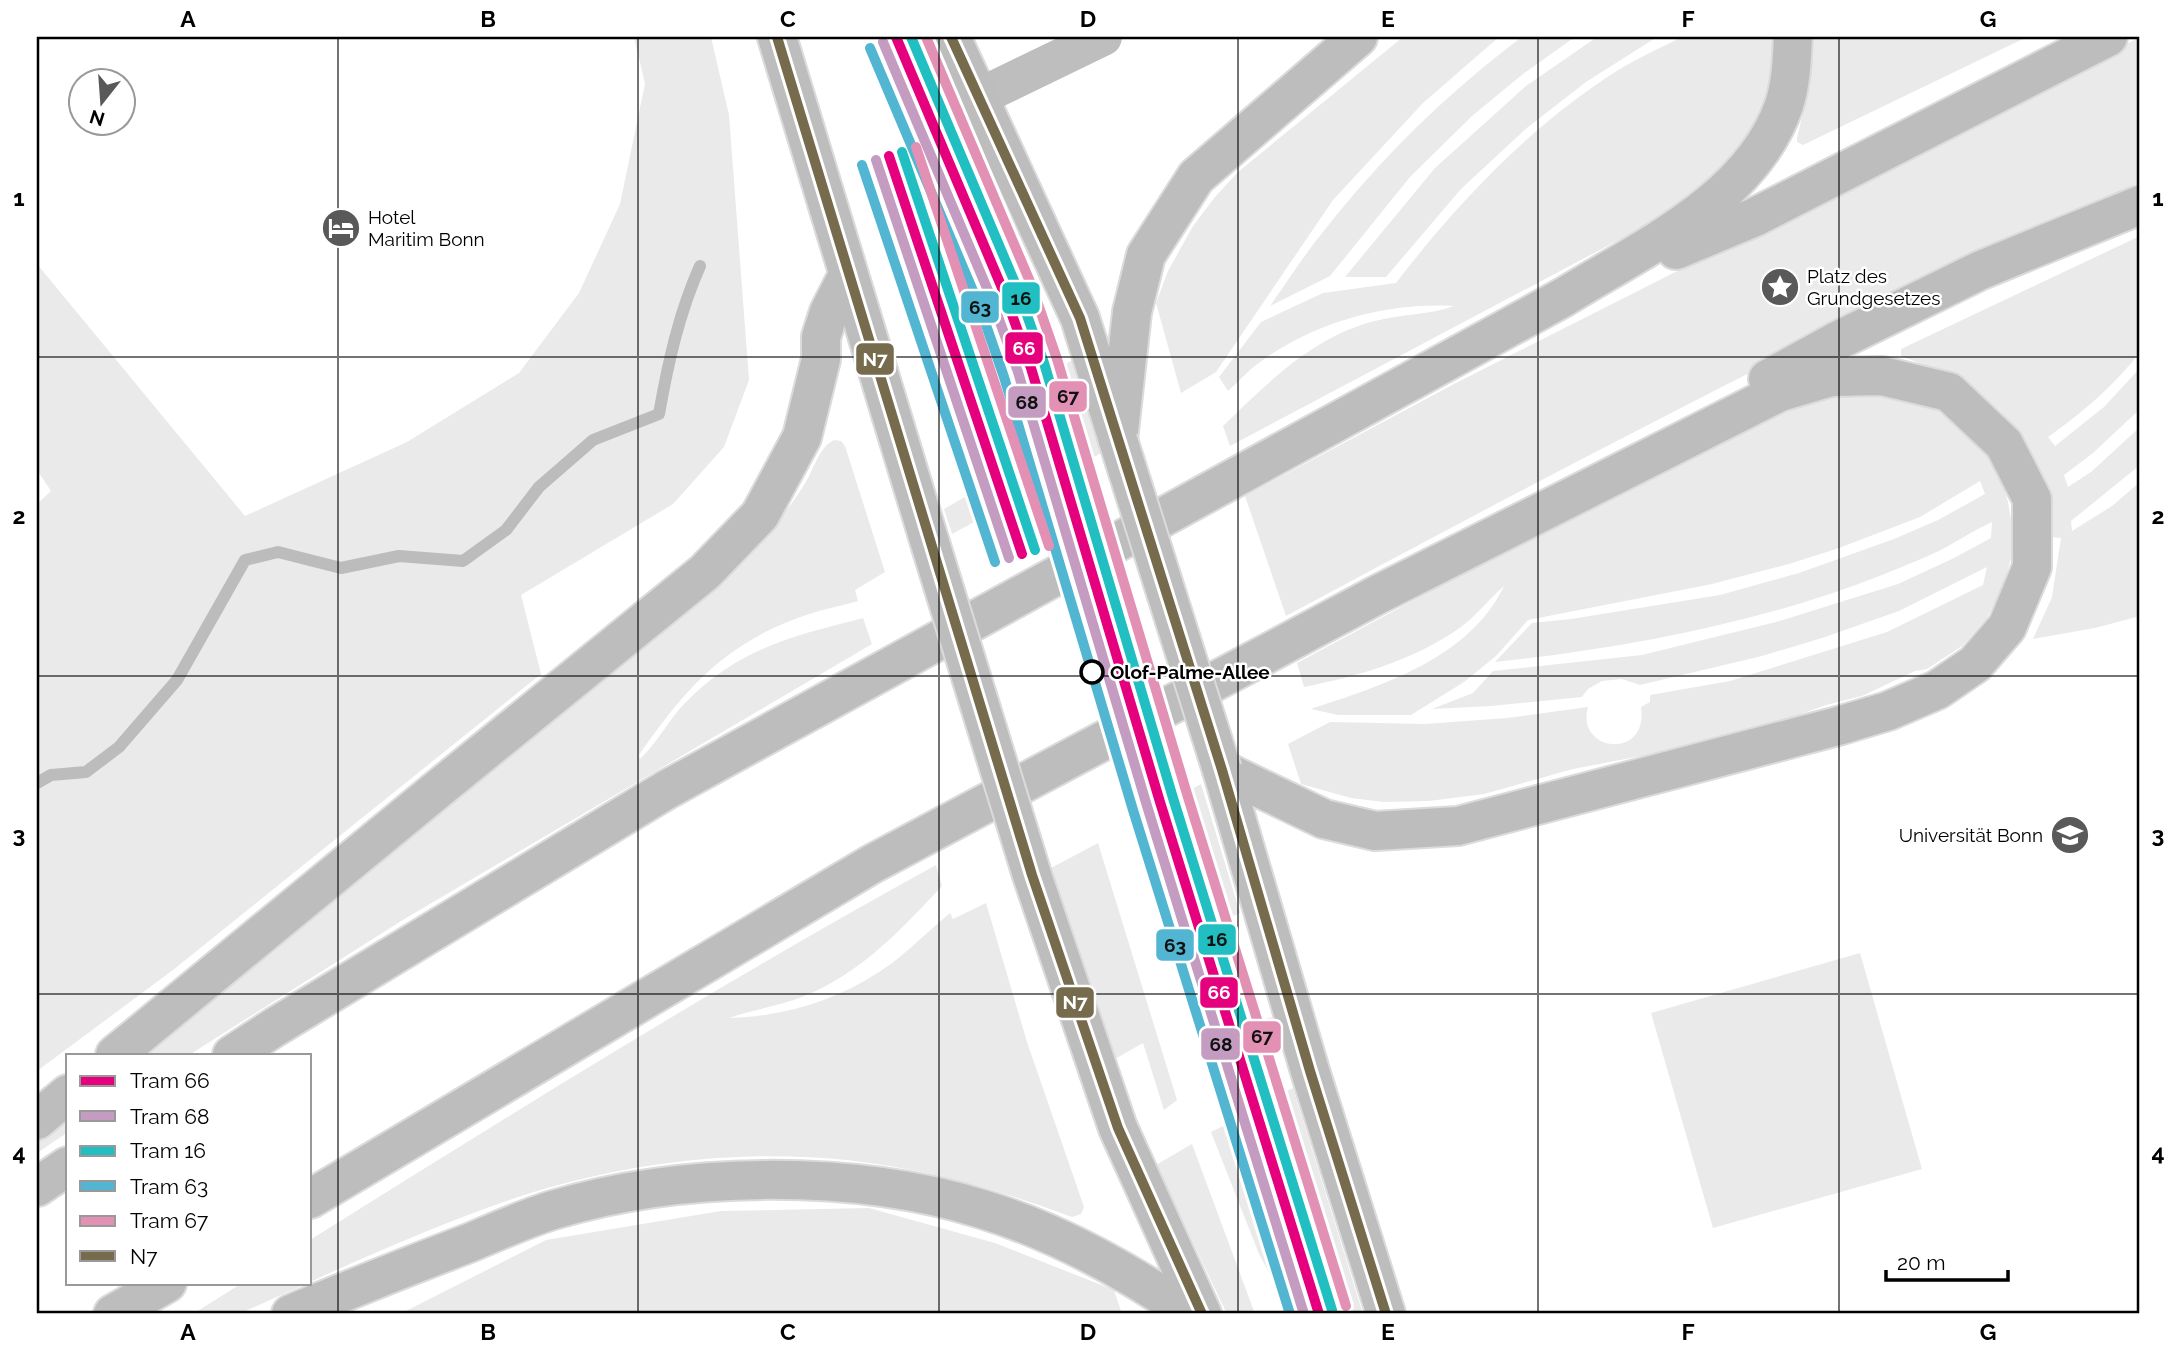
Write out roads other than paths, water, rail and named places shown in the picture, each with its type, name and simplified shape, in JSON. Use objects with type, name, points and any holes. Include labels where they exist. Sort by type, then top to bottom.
[{"type":"main road","points":[[777,37],[1032,875],[1118,1128],[1202,1314]]},
{"type":"main road","points":[[951,37],[1080,318],[1222,769],[1310,1070],[1386,1314]]},
{"type":"main road","points":[[1118,440],[1132,312],[1146,255],[1196,177],[1358,37]]},
{"type":"main road","points":[[234,1054],[666,790],[1564,298],[1707,209],[1752,163],[1770,135],[1785,104],[1793,37]]},
{"type":"main road","points":[[1564,298],[1755,216],[2108,37]]},
{"type":"main road","points":[[1558,502],[1839,340],[1981,271],[2140,205]]},
{"type":"main road","points":[[117,1054],[705,572],[760,515],[802,437],[821,359],[821,337],[829,312],[848,275]]},
{"type":"main road","points":[[312,1198],[872,864],[1377,594],[1780,392],[1831,377],[1882,376],[1949,392],[2004,444],[2032,499],[2032,567],[2007,627],[1975,664],[1937,690],[1888,710],[1838,726],[1458,826],[1375,831],[1324,819],[1222,769]]},
{"type":"main road","points":[[37,1120],[66,1096]]},
{"type":"main road","points":[[37,1187],[66,1167]]},
{"type":"main road","points":[[291,1314],[552,1210],[643,1190],[706,1182],[776,1181],[914,1193],[983,1209],[1085,1251],[1138,1279],[1190,1314]]},
{"type":"main road","points":[[113,1314],[165,1284]]},
{"type":"street","points":[[979,97],[1103,37]]},
{"type":"waterway","points":[[37,783],[51,775],[86,772],[119,747],[177,680],[245,560],[278,552],[341,568],[399,556],[463,561],[506,530],[539,487],[593,440],[659,414],[675,338],[700,266]]},
{"type":"tram line","name":"66","points":[[896,37],[1005,295],[1031,368],[1160,802],[1319,1314]]},
{"type":"tram line","name":"16","points":[[911,37],[1018,290],[1044,363],[1173,798],[1332,1310]]},
{"type":"tram line","name":"67","points":[[926,37],[1031,284],[1057,359],[1187,794],[1346,1306]]},
{"type":"tram line","name":"68","points":[[883,42],[992,300],[1018,372],[1147,806],[1304,1314]]},
{"type":"tram line","name":"63","points":[[870,48],[979,305],[1004,377],[1133,810],[1290,1314]]},
{"type":"tram line","name":"67","points":[[916,147],[1049,546]]},
{"type":"tram line","name":"16","points":[[902,152],[1035,550]]},
{"type":"tram line","name":"66","points":[[889,156],[1022,554]]},
{"type":"tram line","name":"68","points":[[876,160],[1009,558]]},
{"type":"tram line","name":"63","points":[[862,165],[995,562]]},
{"type":"place","name":"Hotel Maritim Bonn","points":[[341,228]]},
{"type":"place","name":"Platz des Grundgesetzes","points":[[1780,287]]},
{"type":"place","name":"Olof-Palme-Allee","points":[[1092,672]]},
{"type":"place","name":"Universität Bonn","points":[[2070,835]]}]
